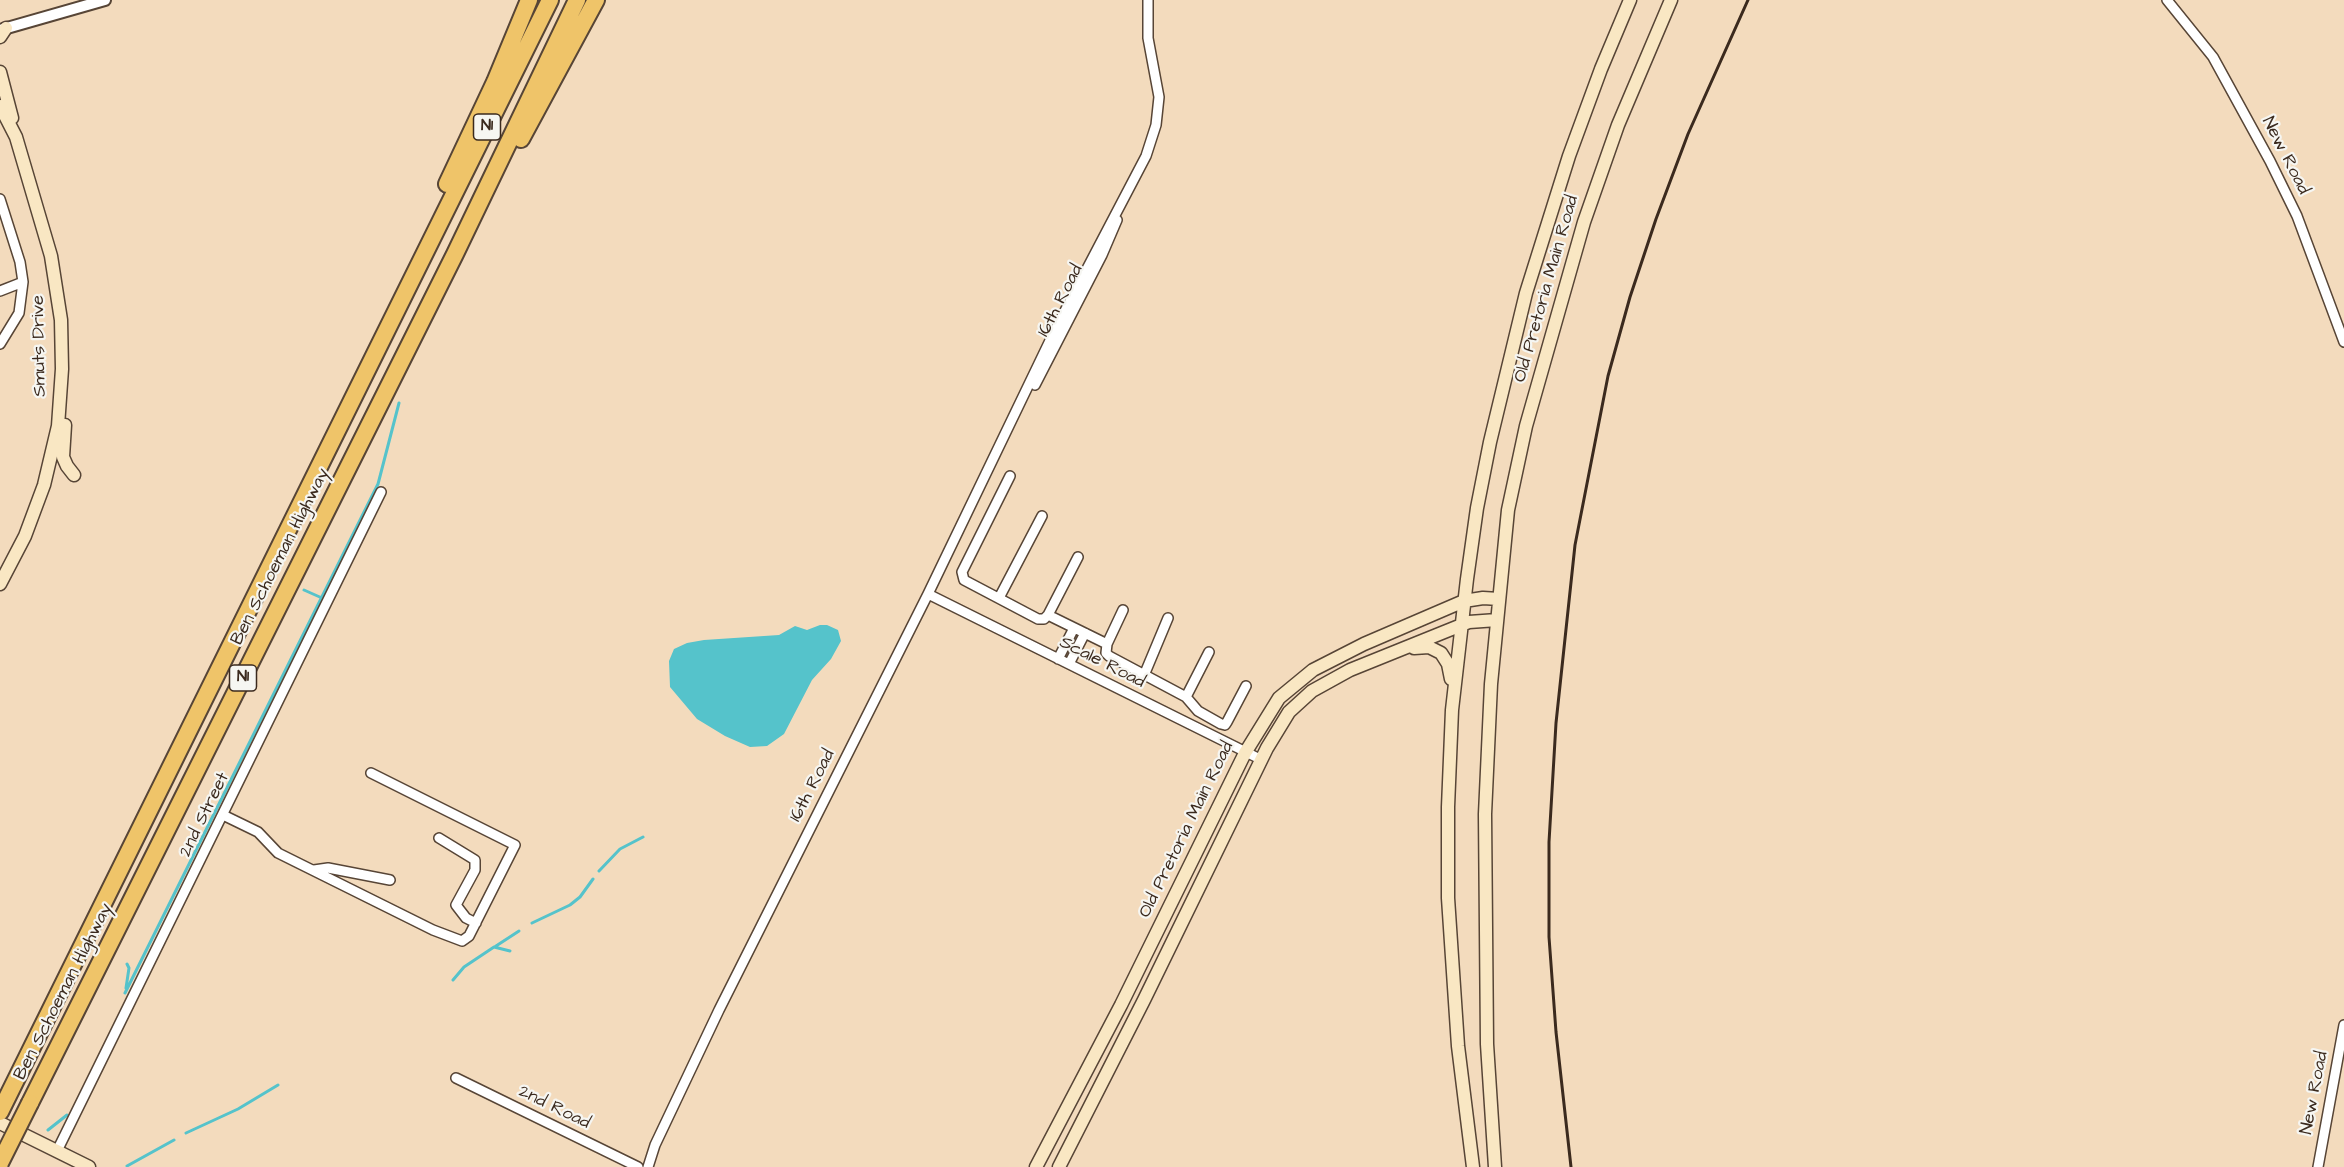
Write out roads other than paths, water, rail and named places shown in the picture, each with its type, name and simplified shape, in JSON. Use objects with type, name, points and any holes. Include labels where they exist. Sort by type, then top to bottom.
[{"type":"highway","points":[[424,253],[456,161],[495,82],[529,0]]},
{"type":"highway","name":"Ben Schoeman Highway","points":[[0,1112],[550,0]]},
{"type":"highway","name":"Ben Schoeman Highway","points":[[0,1163],[455,254],[578,0]]},
{"type":"highway","points":[[455,254],[492,197],[596,0]]},
{"type":"main road","name":"Old Pretoria Main Road","points":[[1473,1167],[1458,1046],[1448,898],[1448,807],[1452,710],[1464,601],[1482,481],[1510,350],[1569,156],[1601,69],[1630,0]]},
{"type":"main road","name":"Old Pretoria Main Road","points":[[1495,1167],[1486,1035],[1484,858],[1487,746],[1508,510],[1518,460],[1569,270],[1618,125],[1671,0]]},
{"type":"main road","points":[[0,72],[16,137]]},
{"type":"main road","name":"Smuts Drive","points":[[0,106],[16,137],[43,221],[57,284],[61,320],[61,388],[58,426],[41,494],[25,536],[0,584]]},
{"type":"main road","points":[[61,388],[65,408],[63,457],[74,475]]},
{"type":"main road","name":"Old Pretoria Main Road","points":[[1036,1167],[1137,973],[1245,753],[1279,698],[1313,670],[1364,644],[1464,601],[1483,598],[1499,599]]},
{"type":"main road","name":"Old Pretoria Main Road","points":[[1059,1167],[1262,760],[1293,707],[1334,677],[1394,651],[1473,621],[1497,620]]},
{"type":"main road","points":[[1394,651],[1425,647],[1441,653],[1450,671],[1452,710]]},
{"type":"main road","points":[[0,1123],[89,1167]]},
{"type":"street","points":[[2,31],[105,0]]},
{"type":"street","name":"16th Road","points":[[648,1167],[655,1144],[719,1010],[1012,422],[1046,366],[1102,255],[1128,189],[1153,139],[1158,113],[1158,81],[1147,24],[1148,0]]},
{"type":"street","name":"New Road","points":[[2167,0],[2213,57],[2270,161],[2301,225],[2344,342]]},
{"type":"street","points":[[0,199],[2,216],[20,262],[23,282],[19,313],[0,344]]},
{"type":"street","points":[[0,291],[23,282]]},
{"type":"street","points":[[1010,476],[962,576],[964,580],[1038,619],[1048,615],[1078,557]]},
{"type":"street","name":"2nd Street","points":[[57,1151],[381,492]]},
{"type":"street","points":[[999,598],[1042,516]]},
{"type":"street","name":"Scale Road","points":[[928,594],[1262,760]]},
{"type":"street","points":[[1123,610],[1107,645],[1106,653],[1186,697],[1198,711],[1225,725],[1246,686]]},
{"type":"street","points":[[1048,615],[1107,645]]},
{"type":"street","points":[[1145,673],[1168,618]]},
{"type":"street","points":[[1058,659],[1074,628]]},
{"type":"street","points":[[1069,664],[1085,633]]},
{"type":"street","points":[[1186,697],[1209,652]]},
{"type":"street","points":[[224,815],[258,832],[278,852],[462,941],[469,936],[515,845],[371,773]]},
{"type":"street","points":[[439,838],[475,860],[475,870],[456,905],[466,918],[476,923]]},
{"type":"street","points":[[314,870],[328,868],[390,880]]},
{"type":"street","name":"New Road","points":[[2318,1167],[2344,1025]]},
{"type":"street","name":"2nd Road","points":[[456,1078],[638,1167]]},
{"type":"water","points":[[827,625],[838,630],[841,641],[831,659],[812,680],[784,734],[767,746],[750,747],[725,736],[697,719],[670,687],[669,661],[674,649],[687,643],[779,635],[795,626],[807,630]]},
{"type":"waterway","points":[[125,993],[378,484],[399,403]]},
{"type":"waterway","points":[[304,590],[322,598]]},
{"type":"waterway","points":[[599,871],[620,849],[643,837]]},
{"type":"waterway","points":[[532,923],[570,905],[580,897],[593,879]]},
{"type":"waterway","points":[[496,946],[519,931]]},
{"type":"waterway","points":[[453,980],[464,967],[494,947],[510,951]]},
{"type":"waterway","points":[[126,988],[129,968],[127,964]]},
{"type":"waterway","points":[[186,1133],[238,1109],[278,1085]]},
{"type":"waterway","points":[[48,1130],[67,1115]]},
{"type":"waterway","points":[[127,1166],[174,1140]]},
{"type":"railway","points":[[1571,1167],[1556,1032],[1549,937],[1549,842],[1556,723],[1575,545],[1608,376],[1630,297],[1688,134],[1748,0]]}]
